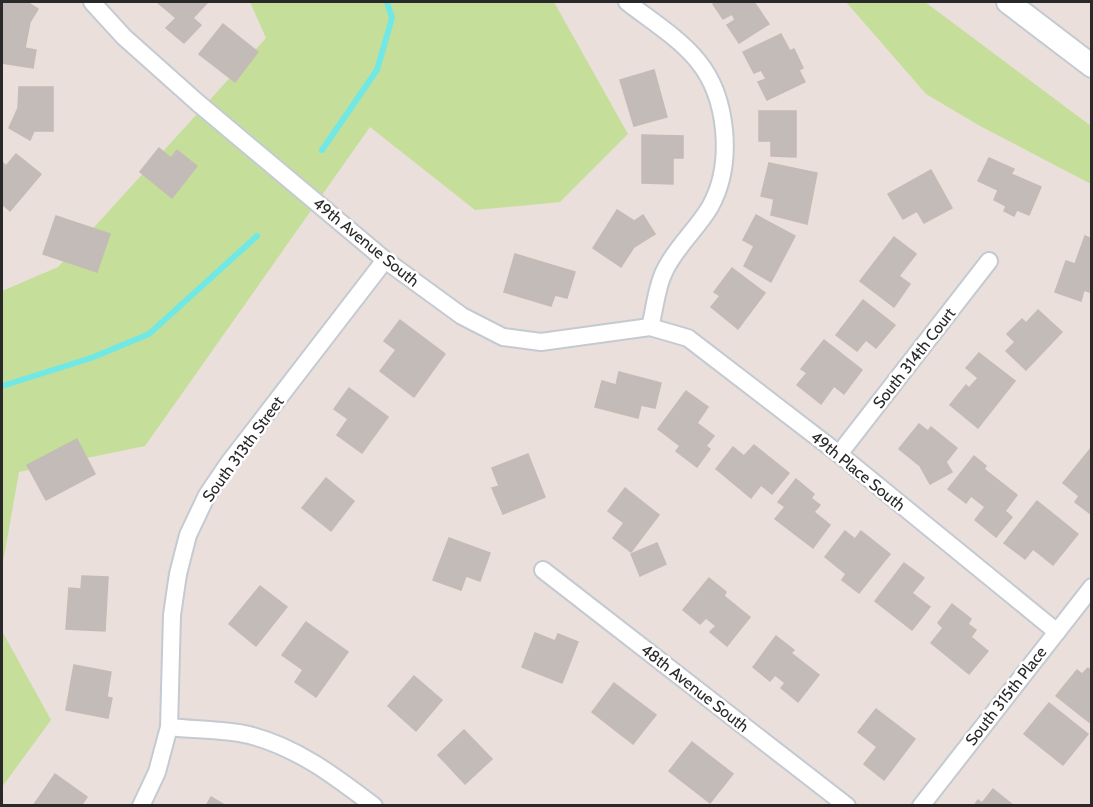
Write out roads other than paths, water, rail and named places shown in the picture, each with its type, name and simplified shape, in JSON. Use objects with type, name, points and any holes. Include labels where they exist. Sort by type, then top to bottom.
[{"type":"main road","points":[[1008,2],[1092,66]]},
{"type":"street","name":"49th Avenue South","points":[[92,2],[124,38],[198,103],[385,260],[462,316],[503,337],[541,342],[650,327]]},
{"type":"street","points":[[627,2],[689,51],[698,61],[714,89],[723,133],[723,171],[717,189],[710,207],[664,271],[650,327]]},
{"type":"street","name":"South 313th Street","points":[[141,806],[157,772],[169,727],[172,615],[178,574],[188,534],[207,495],[228,464],[385,260]]},
{"type":"street","name":"South 314th Court","points":[[839,454],[990,261]]},
{"type":"street","name":"49th Place South","points":[[650,327],[688,338],[839,454],[1057,632]]},
{"type":"street","name":"48th Avenue South","points":[[543,570],[847,806]]},
{"type":"street","name":"South 315th Place","points":[[921,806],[1092,587]]},
{"type":"street","points":[[169,727],[247,734],[268,741],[313,762],[374,806]]},
{"type":"waterway","points":[[322,150],[377,70],[392,18],[387,2]]},
{"type":"waterway","points":[[2,386],[91,358],[149,334],[257,236]]}]
